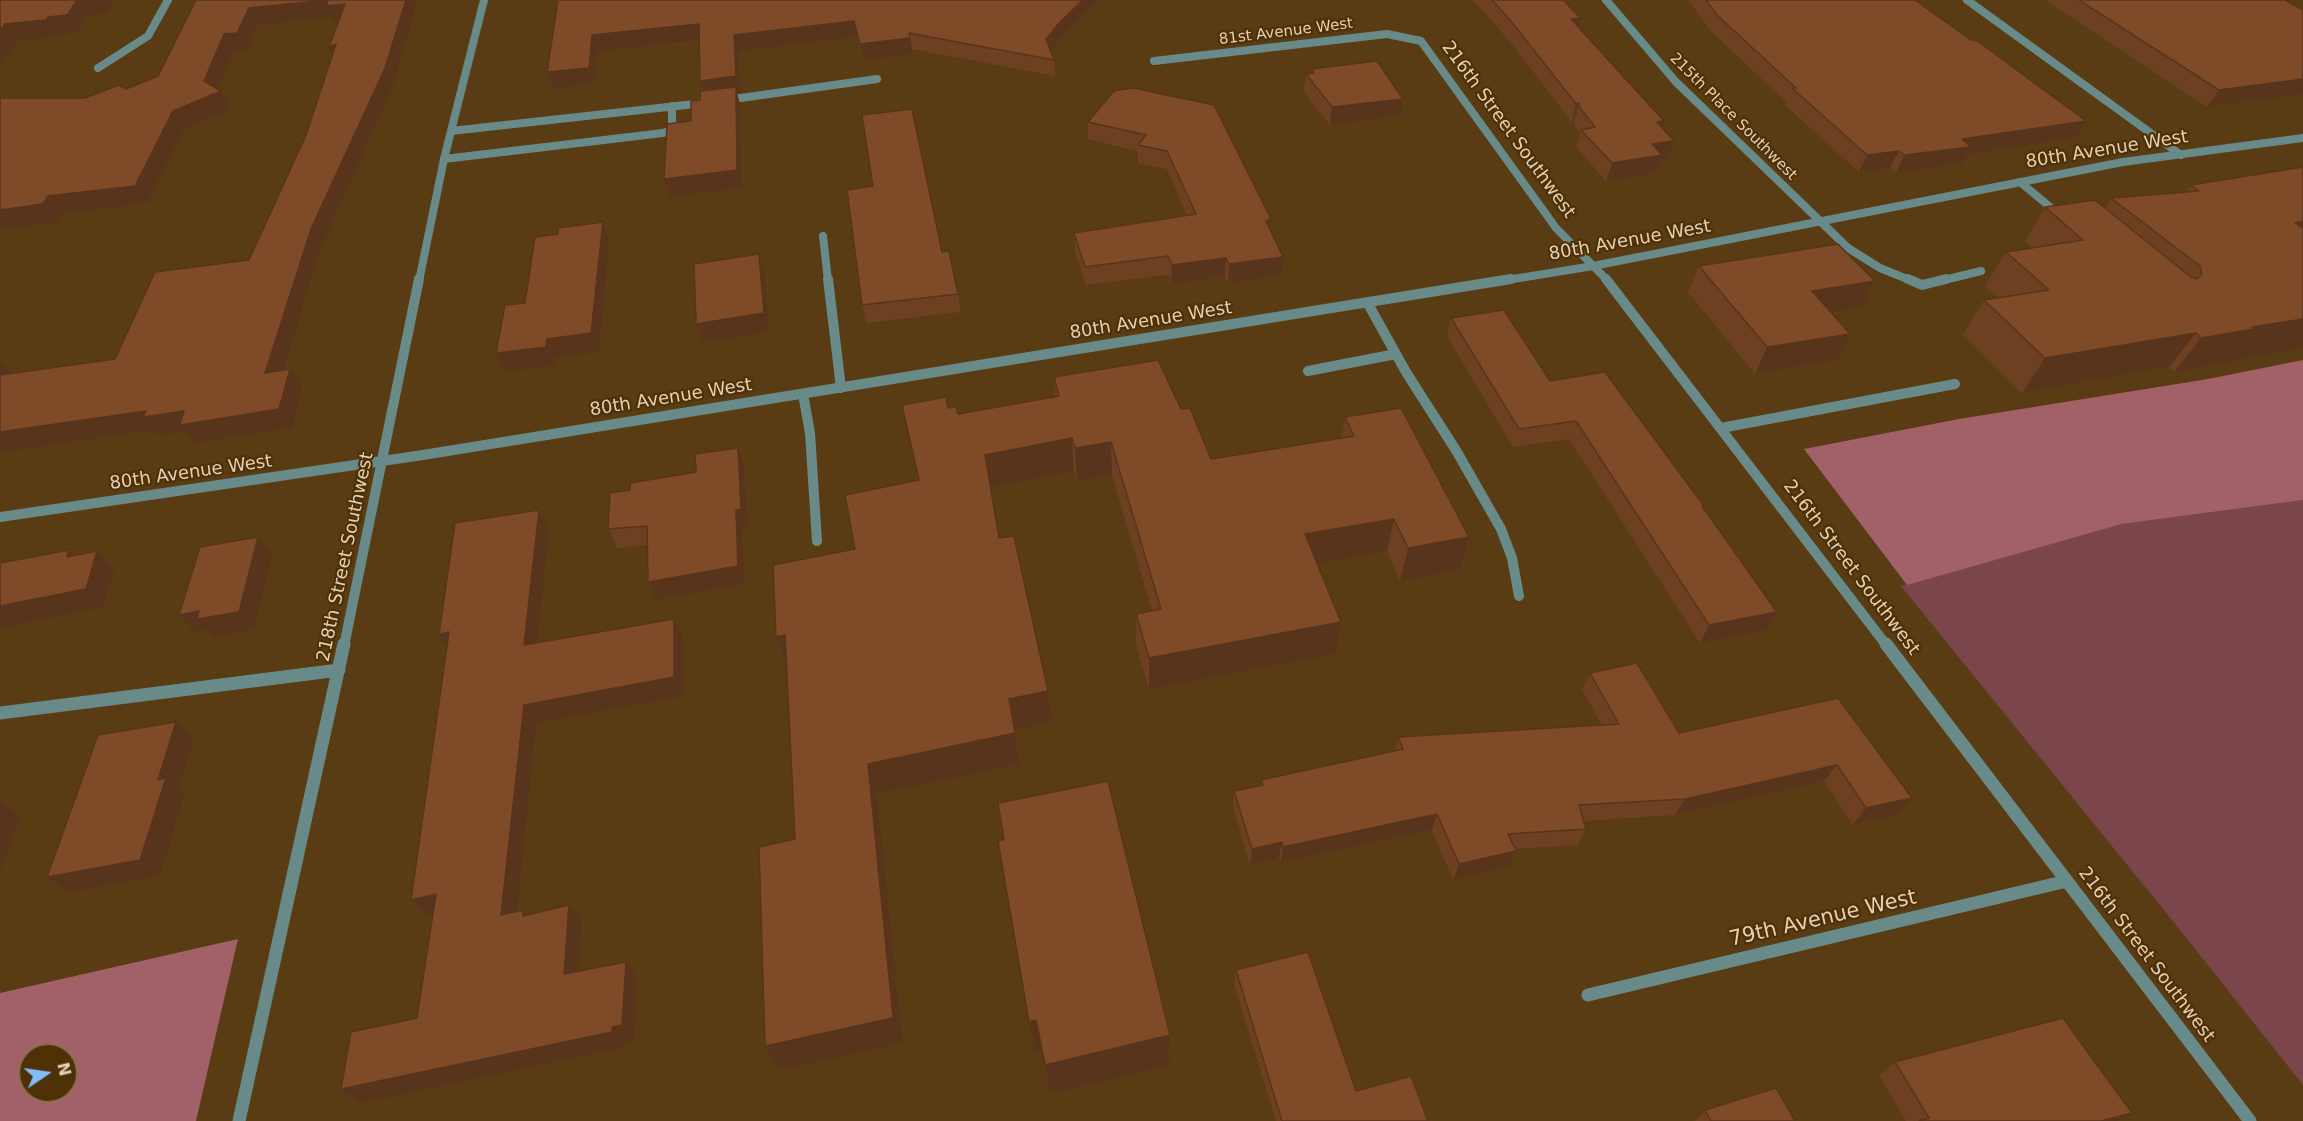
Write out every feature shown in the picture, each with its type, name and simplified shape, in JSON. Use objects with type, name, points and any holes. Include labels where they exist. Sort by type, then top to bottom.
[{"type":"street","points":[[98,68],[148,36],[168,0]]},
{"type":"street","name":"218th Street Southwest","points":[[239,1121],[339,670],[444,159],[484,0]]},
{"type":"street","name":"215th Place Southwest","points":[[1606,0],[1676,82],[1848,248],[1880,268],[1922,285],[1980,271]]},
{"type":"street","points":[[1966,0],[2181,155]]},
{"type":"street","name":"81st Avenue West","points":[[1154,61],[1387,34],[1420,41]]},
{"type":"street","name":"216th Street Southwest","points":[[1420,41],[1556,228],[1608,281],[2250,1121]]},
{"type":"street","points":[[451,131],[672,106],[877,79]]},
{"type":"street","points":[[444,159],[663,134],[672,130],[672,106]]},
{"type":"street","name":"80th Avenue West","points":[[0,517],[383,461],[1593,266],[2123,162],[2303,138]]},
{"type":"street","points":[[2020,182],[2073,225]]},
{"type":"street","points":[[823,236],[841,388]]},
{"type":"street","points":[[1367,302],[1502,529],[1512,558],[1519,596]]},
{"type":"street","points":[[1308,371],[1396,354]]},
{"type":"street","points":[[1722,428],[1955,384]]},
{"type":"street","points":[[803,394],[810,433],[817,542]]},
{"type":"street","points":[[0,713],[339,670]]},
{"type":"street","name":"79th Avenue West","points":[[1588,995],[2067,881]]},
{"type":"shaded area","points":[[2303,360],[2303,500],[2122,524],[1907,585],[1804,449],[1959,419],[2208,379]]},
{"type":"shaded area","points":[[2303,500],[2303,1085],[1901,586],[2122,524]]},
{"type":"shaded area","points":[[238,939],[196,1121],[0,1121],[0,993]]},
{"type":"building","points":[[0,0],[77,0],[67,15],[48,17],[46,20],[5,24],[0,31]]},
{"type":"building","points":[[196,0],[328,0],[249,8],[237,33],[224,34],[204,81],[221,91],[173,111],[135,186],[48,196],[43,204],[0,210],[0,98],[85,98],[119,85],[126,89],[158,76]]},
{"type":"building","points":[[328,0],[406,0],[385,68],[311,229],[265,373],[290,369],[279,409],[180,425],[184,411],[143,417],[146,411],[0,432],[0,375],[115,359],[155,272],[249,260],[306,135],[336,44],[329,47],[345,4],[326,6]]},
{"type":"building","points":[[558,0],[1083,0],[1046,39],[1054,60],[909,33],[910,38],[860,44],[854,21],[734,35],[736,76],[700,81],[699,24],[592,35],[589,68],[547,72]]},
{"type":"building","points":[[1492,0],[1563,0],[1581,18],[1571,19],[1664,121],[1657,122],[1674,141],[1652,144],[1662,155],[1612,163],[1581,130],[1595,127],[1580,108],[1579,103],[1576,104]]},
{"type":"building","points":[[1706,0],[1915,0],[1971,40],[1976,40],[2086,121],[1962,139],[1971,147],[1904,155],[1899,151],[1867,155],[1792,88],[1796,88],[1718,16]]},
{"type":"building","points":[[2079,0],[2285,0],[2303,10],[2303,79],[2219,90]]},
{"type":"building","points":[[1377,61],[1403,99],[1332,107],[1306,74],[1314,73],[1311,69]]},
{"type":"building","points":[[736,87],[737,170],[664,179],[667,124],[691,121],[691,101],[700,100],[700,91]]},
{"type":"building","points":[[1133,88],[1214,105],[1271,219],[1266,221],[1283,257],[1229,264],[1226,258],[1172,265],[1168,256],[1085,267],[1074,233],[1196,214],[1167,151],[1138,145],[1146,135],[1088,122],[1114,91]]},
{"type":"building","points":[[912,109],[942,252],[949,251],[958,294],[862,305],[847,190],[873,186],[862,115]]},
{"type":"building","points":[[2303,167],[2303,221],[2295,223],[2303,228],[2303,319],[2201,338],[2196,333],[2045,358],[1984,300],[2049,290],[2006,252],[2083,240],[2045,207],[2095,200],[2191,277],[2197,279],[2202,274],[2200,266],[2111,198],[2199,191],[2191,185]]},
{"type":"building","points":[[603,222],[591,333],[547,339],[546,347],[496,353],[505,305],[525,303],[535,237],[558,234],[558,228]]},
{"type":"building","points":[[1838,244],[1875,281],[1812,291],[1850,334],[1767,347],[1699,266]]},
{"type":"building","points":[[759,254],[764,313],[696,324],[694,264]]},
{"type":"building","points":[[1504,310],[1550,381],[1605,372],[1704,506],[1702,506],[1777,612],[1709,625],[1576,421],[1519,429],[1451,318]]},
{"type":"building","points":[[1158,360],[1181,409],[1190,408],[1211,459],[1354,436],[1345,417],[1401,408],[1469,537],[1408,548],[1394,519],[1305,534],[1341,622],[1149,658],[1136,614],[1161,609],[1111,442],[1075,448],[1072,438],[985,455],[999,538],[1014,536],[1048,691],[1009,699],[1015,733],[868,764],[893,1018],[765,1046],[759,847],[795,839],[785,635],[776,637],[773,565],[855,549],[845,495],[919,480],[902,405],[946,397],[948,408],[956,407],[958,414],[1059,396],[1054,377]]},
{"type":"building","points":[[738,448],[741,509],[736,510],[738,566],[648,582],[647,526],[608,529],[610,493],[630,490],[630,483],[696,472],[695,454]]},
{"type":"building","points":[[539,510],[524,645],[674,619],[674,677],[524,705],[501,915],[523,910],[523,916],[569,905],[564,974],[626,962],[622,1025],[612,1027],[612,1032],[341,1089],[351,1032],[417,1018],[436,894],[411,900],[449,632],[439,634],[455,523]]},
{"type":"building","points":[[258,537],[239,612],[197,619],[199,611],[179,615],[200,547]]},
{"type":"building","points":[[69,550],[67,557],[97,551],[86,589],[0,606],[0,563]]},
{"type":"building","points":[[1637,663],[1679,733],[1838,698],[1912,798],[1866,808],[1837,765],[1685,799],[1579,805],[1586,829],[1508,834],[1516,851],[1459,864],[1437,814],[1283,847],[1282,842],[1252,849],[1234,791],[1263,785],[1261,780],[1403,749],[1398,737],[1619,724],[1590,673]]},
{"type":"building","points":[[176,722],[158,780],[166,778],[140,860],[47,877],[98,735]]},
{"type":"building","points":[[1108,781],[1170,1035],[1045,1065],[1036,1020],[1029,1022],[998,841],[1004,839],[998,803]]},
{"type":"building","points":[[1308,952],[1356,1091],[1411,1076],[1428,1121],[1282,1121],[1236,970]]},
{"type":"building","points":[[2063,1018],[2132,1113],[2101,1121],[1919,1121],[1929,1118],[1895,1062]]},
{"type":"building","points":[[1776,1088],[1795,1121],[1711,1121],[1705,1110]]}]
